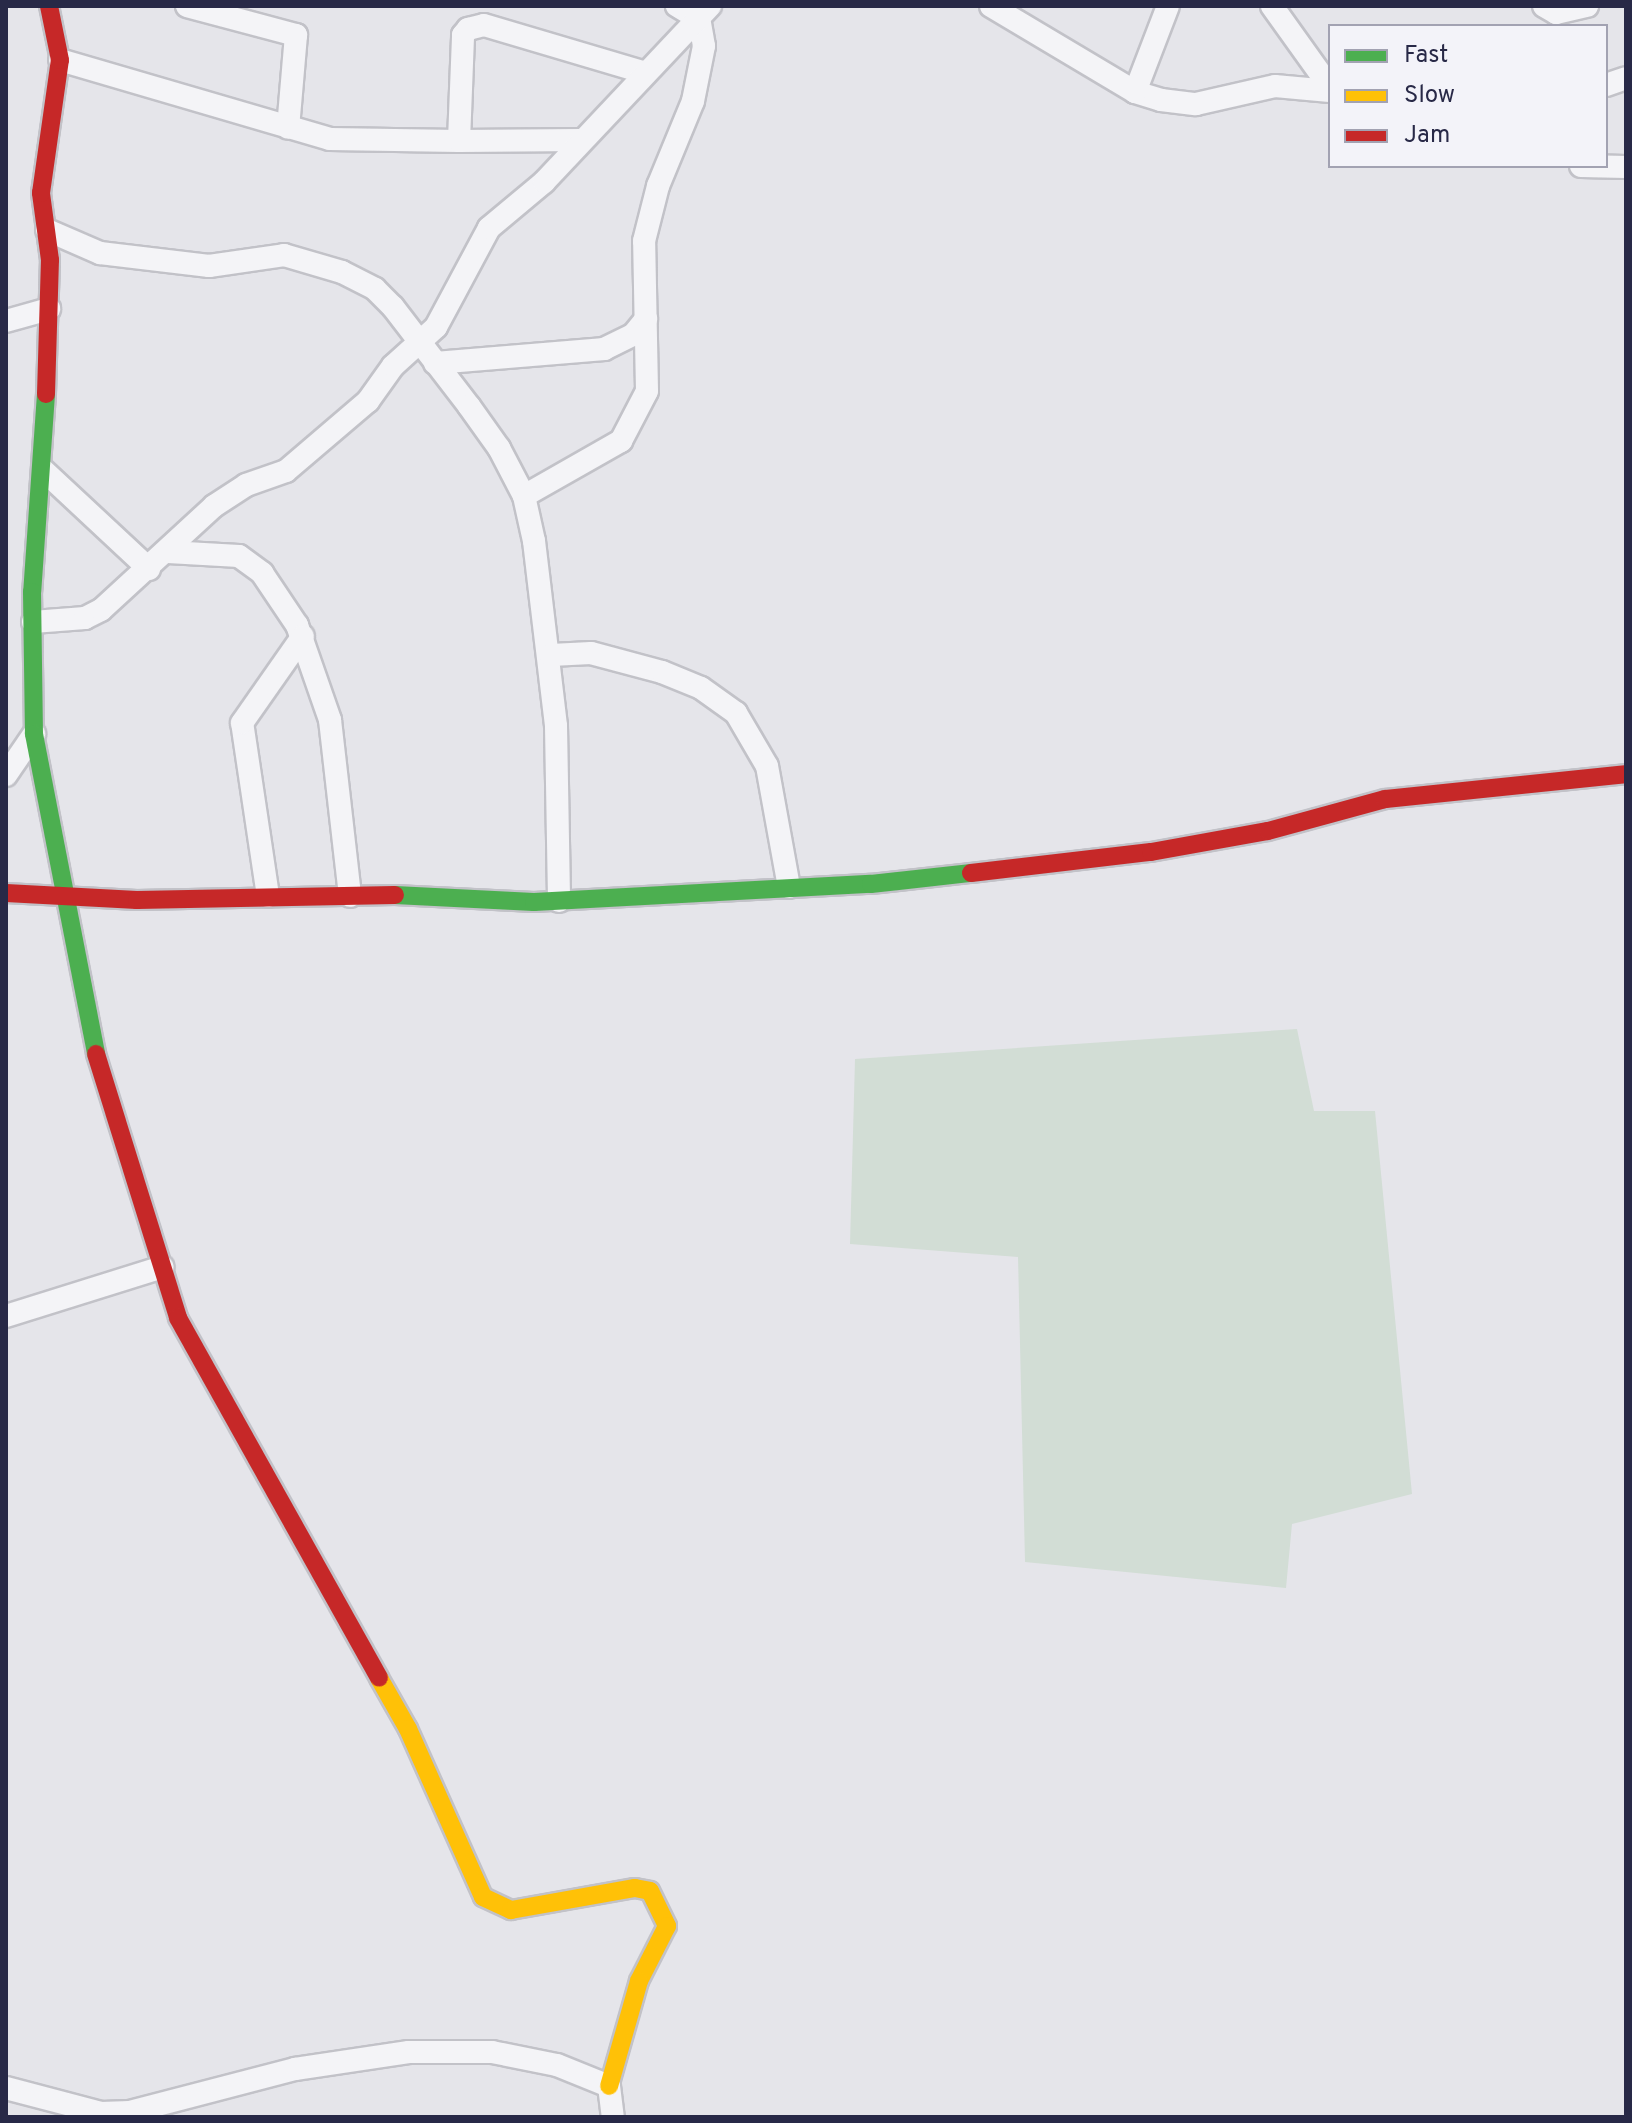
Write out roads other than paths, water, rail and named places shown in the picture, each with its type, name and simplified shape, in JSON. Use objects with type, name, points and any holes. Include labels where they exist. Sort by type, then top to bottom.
[{"type":"street","points":[[49,6],[60,60],[41,193],[47,230],[49,309],[33,622],[34,734],[61,898],[104,1085],[178,1318],[408,1729],[483,1897],[511,1910],[635,1888],[650,1891],[667,1926],[639,1981],[609,2086],[611,2116]]},
{"type":"street","points":[[56,33],[69,6]]},
{"type":"street","points":[[187,6],[296,35],[288,128]]},
{"type":"street","points":[[677,6],[705,13]]},
{"type":"street","points":[[991,6],[1135,92],[1196,104],[1275,86],[1328,89]]},
{"type":"street","points":[[1135,92],[1168,6]]},
{"type":"street","points":[[1272,6],[1328,86]]},
{"type":"street","points":[[1544,6],[1556,13],[1587,6]]},
{"type":"street","points":[[33,622],[85,618],[149,569],[228,496],[286,471],[368,401],[417,342],[436,327],[489,228],[544,182],[705,13]]},
{"type":"street","points":[[524,496],[621,441],[647,391],[644,241],[658,186],[693,101],[704,46],[705,13]]},
{"type":"street","points":[[459,141],[463,35],[475,24],[646,73]]},
{"type":"street","points":[[60,60],[172,89],[330,139],[581,140]]},
{"type":"street","points":[[47,230],[100,253],[209,266],[284,255],[308,260],[375,289],[435,363],[499,448],[524,496],[551,655],[559,901]]},
{"type":"street","points":[[6,321],[49,309]]},
{"type":"street","points":[[435,363],[604,349],[633,335],[646,319]]},
{"type":"street","points":[[43,470],[149,569]]},
{"type":"street","points":[[168,552],[229,551],[252,564],[303,636],[330,720],[350,896]]},
{"type":"street","points":[[268,896],[242,723],[303,636]]},
{"type":"street","points":[[551,655],[591,653],[662,672],[701,688],[736,713],[767,766],[789,887]]},
{"type":"street","points":[[6,775],[34,734]]},
{"type":"street","points":[[6,893],[61,898],[350,896],[559,901],[979,874],[1151,852],[1268,831],[1385,799],[1626,774]]},
{"type":"street","points":[[6,1316],[162,1267]]},
{"type":"street","points":[[6,2088],[101,2113],[130,2112],[295,2069],[409,2052],[492,2052],[531,2060],[609,2086]]}]
